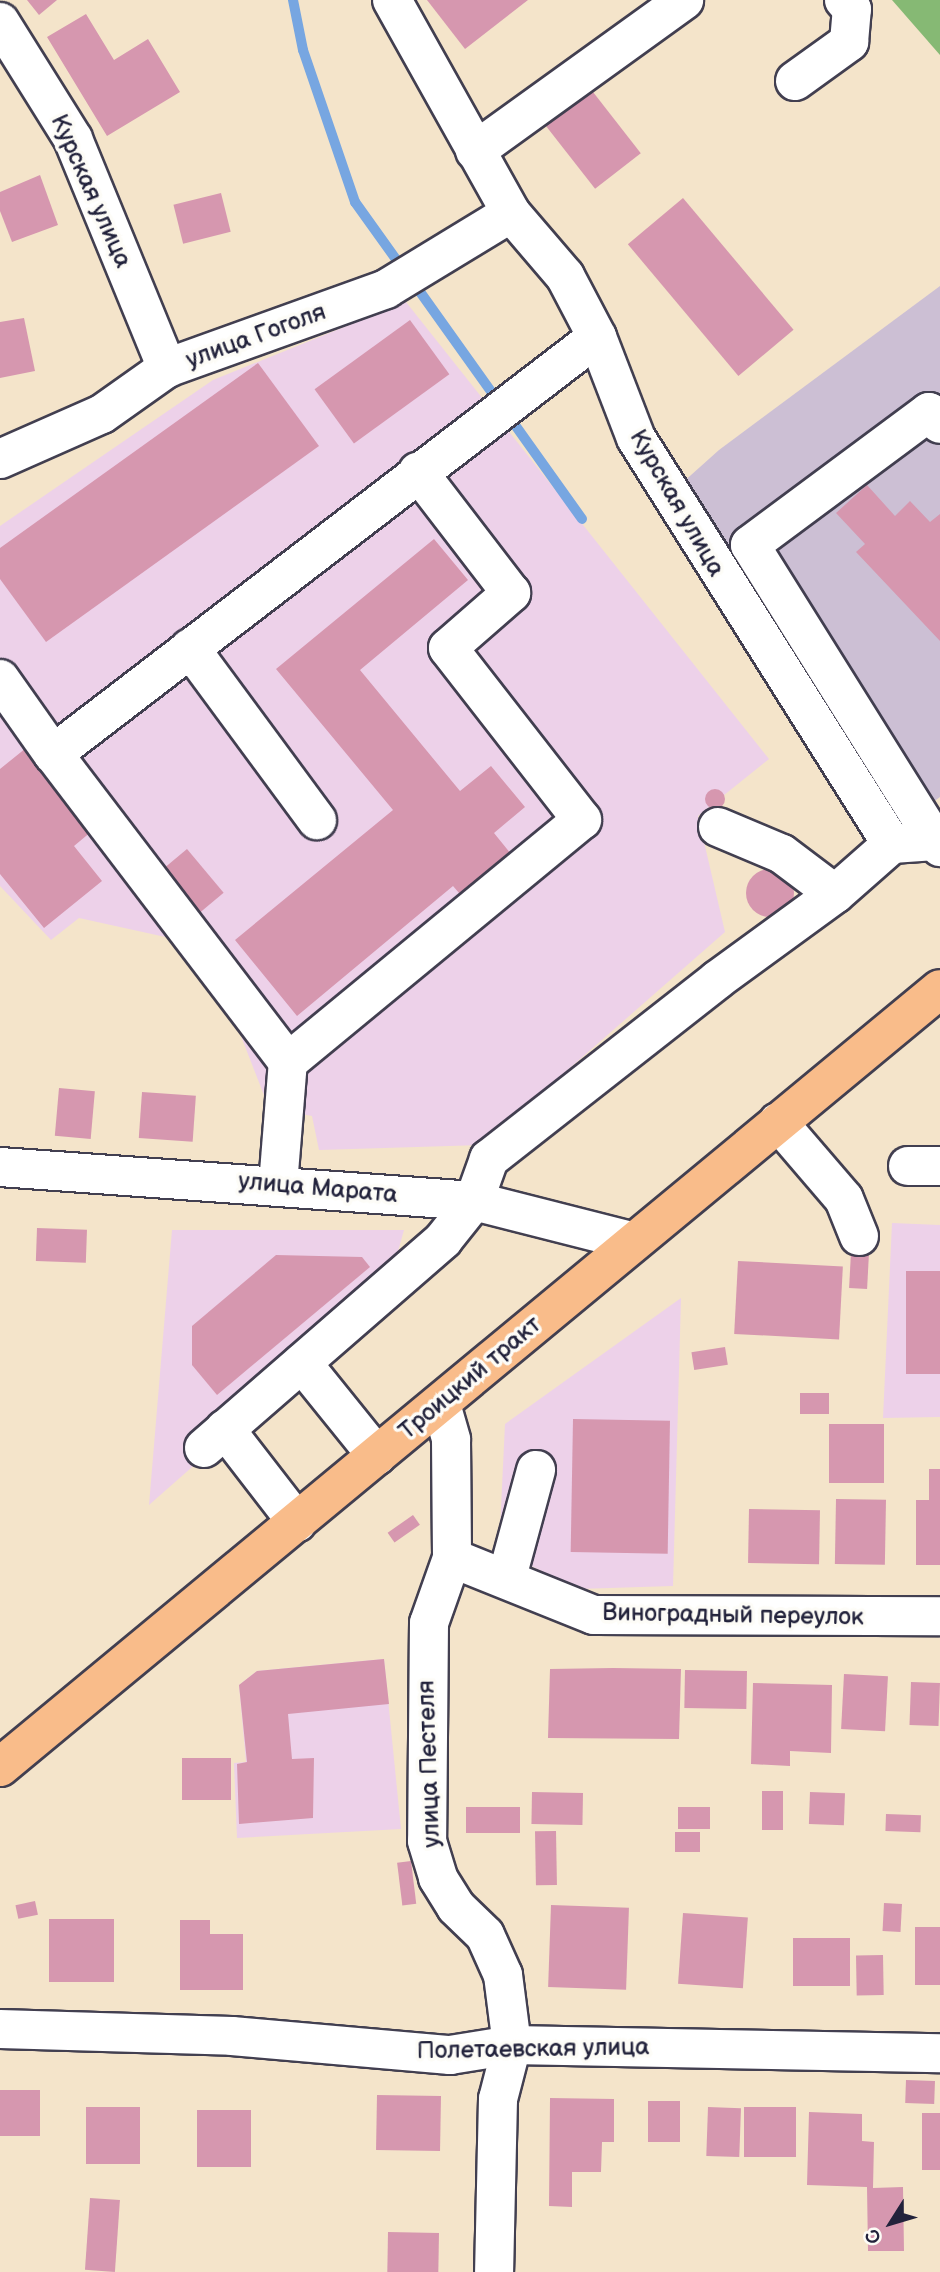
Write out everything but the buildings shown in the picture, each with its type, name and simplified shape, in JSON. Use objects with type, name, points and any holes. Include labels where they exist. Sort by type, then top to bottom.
[{"type":"main road","name":"Троицкий тракт","points":[[0,1767],[441,1404],[631,1241],[940,989]]},
{"type":"street","name":"Курская улица","points":[[392,0],[511,212],[565,276],[597,337],[636,438],[892,844]]},
{"type":"street","points":[[475,151],[684,0]]},
{"type":"street","points":[[795,81],[849,42],[852,9],[844,0]]},
{"type":"street","name":"Курская улица","points":[[0,22],[73,139],[167,368]]},
{"type":"street","name":"улица Гоголя","points":[[0,459],[102,414],[167,368],[386,289],[511,212]]},
{"type":"street","points":[[53,754],[597,337]]},
{"type":"street","points":[[938,844],[750,545],[929,412],[940,424]]},
{"type":"street","points":[[288,1062],[582,820],[448,648],[511,593],[418,472]]},
{"type":"street","points":[[190,648],[317,820]]},
{"type":"street","points":[[0,679],[53,754],[288,1062],[278,1185]]},
{"type":"street","points":[[718,827],[782,854],[835,894]]},
{"type":"street","points":[[297,1522],[214,1439],[443,1240],[474,1201],[489,1159],[717,980],[835,894],[892,844],[938,844]]},
{"type":"street","points":[[778,1122],[844,1199],[859,1236]]},
{"type":"street","name":"улица Марата","points":[[0,1167],[474,1201],[631,1241]]},
{"type":"street","points":[[302,1363],[377,1456]]},
{"type":"street","name":"улица Пестеля","points":[[441,1404],[451,1440],[452,1558],[429,1623],[427,1841],[438,1878],[456,1906],[485,1935],[503,1976],[512,2045],[498,2099],[494,2272]]},
{"type":"street","points":[[507,1577],[536,1470]]},
{"type":"street","name":"Виноградный переулок","points":[[452,1558],[507,1577],[594,1615],[940,1616]]},
{"type":"street","name":"Полетаевская улица","points":[[0,2029],[232,2036],[450,2055],[512,2045],[940,2053]]},
{"type":"shaded area","points":[[940,286],[940,797],[900,826],[681,484],[719,450]]},
{"type":"shaded area","points":[[406,302],[769,759],[698,816],[725,932],[482,1145],[319,1150],[312,1116],[269,1108],[239,1031],[179,940],[79,918],[51,940],[0,886],[0,526],[213,380]]},
{"type":"shaded area","points":[[892,1223],[940,1225],[940,1417],[883,1418]]},
{"type":"shaded area","points":[[172,1230],[404,1230],[385,1297],[149,1505]]},
{"type":"shaded area","points":[[681,1298],[673,1586],[578,1589],[499,1550],[505,1424]]},
{"type":"shaded area","points":[[384,1659],[401,1829],[237,1838],[234,1763],[246,1762],[239,1685],[257,1671]]},
{"type":"green space","points":[[892,0],[940,0],[940,55]]},
{"type":"waterway","points":[[293,0],[303,50],[355,202],[403,269]]},
{"type":"waterway","points":[[413,282],[582,519]]}]
